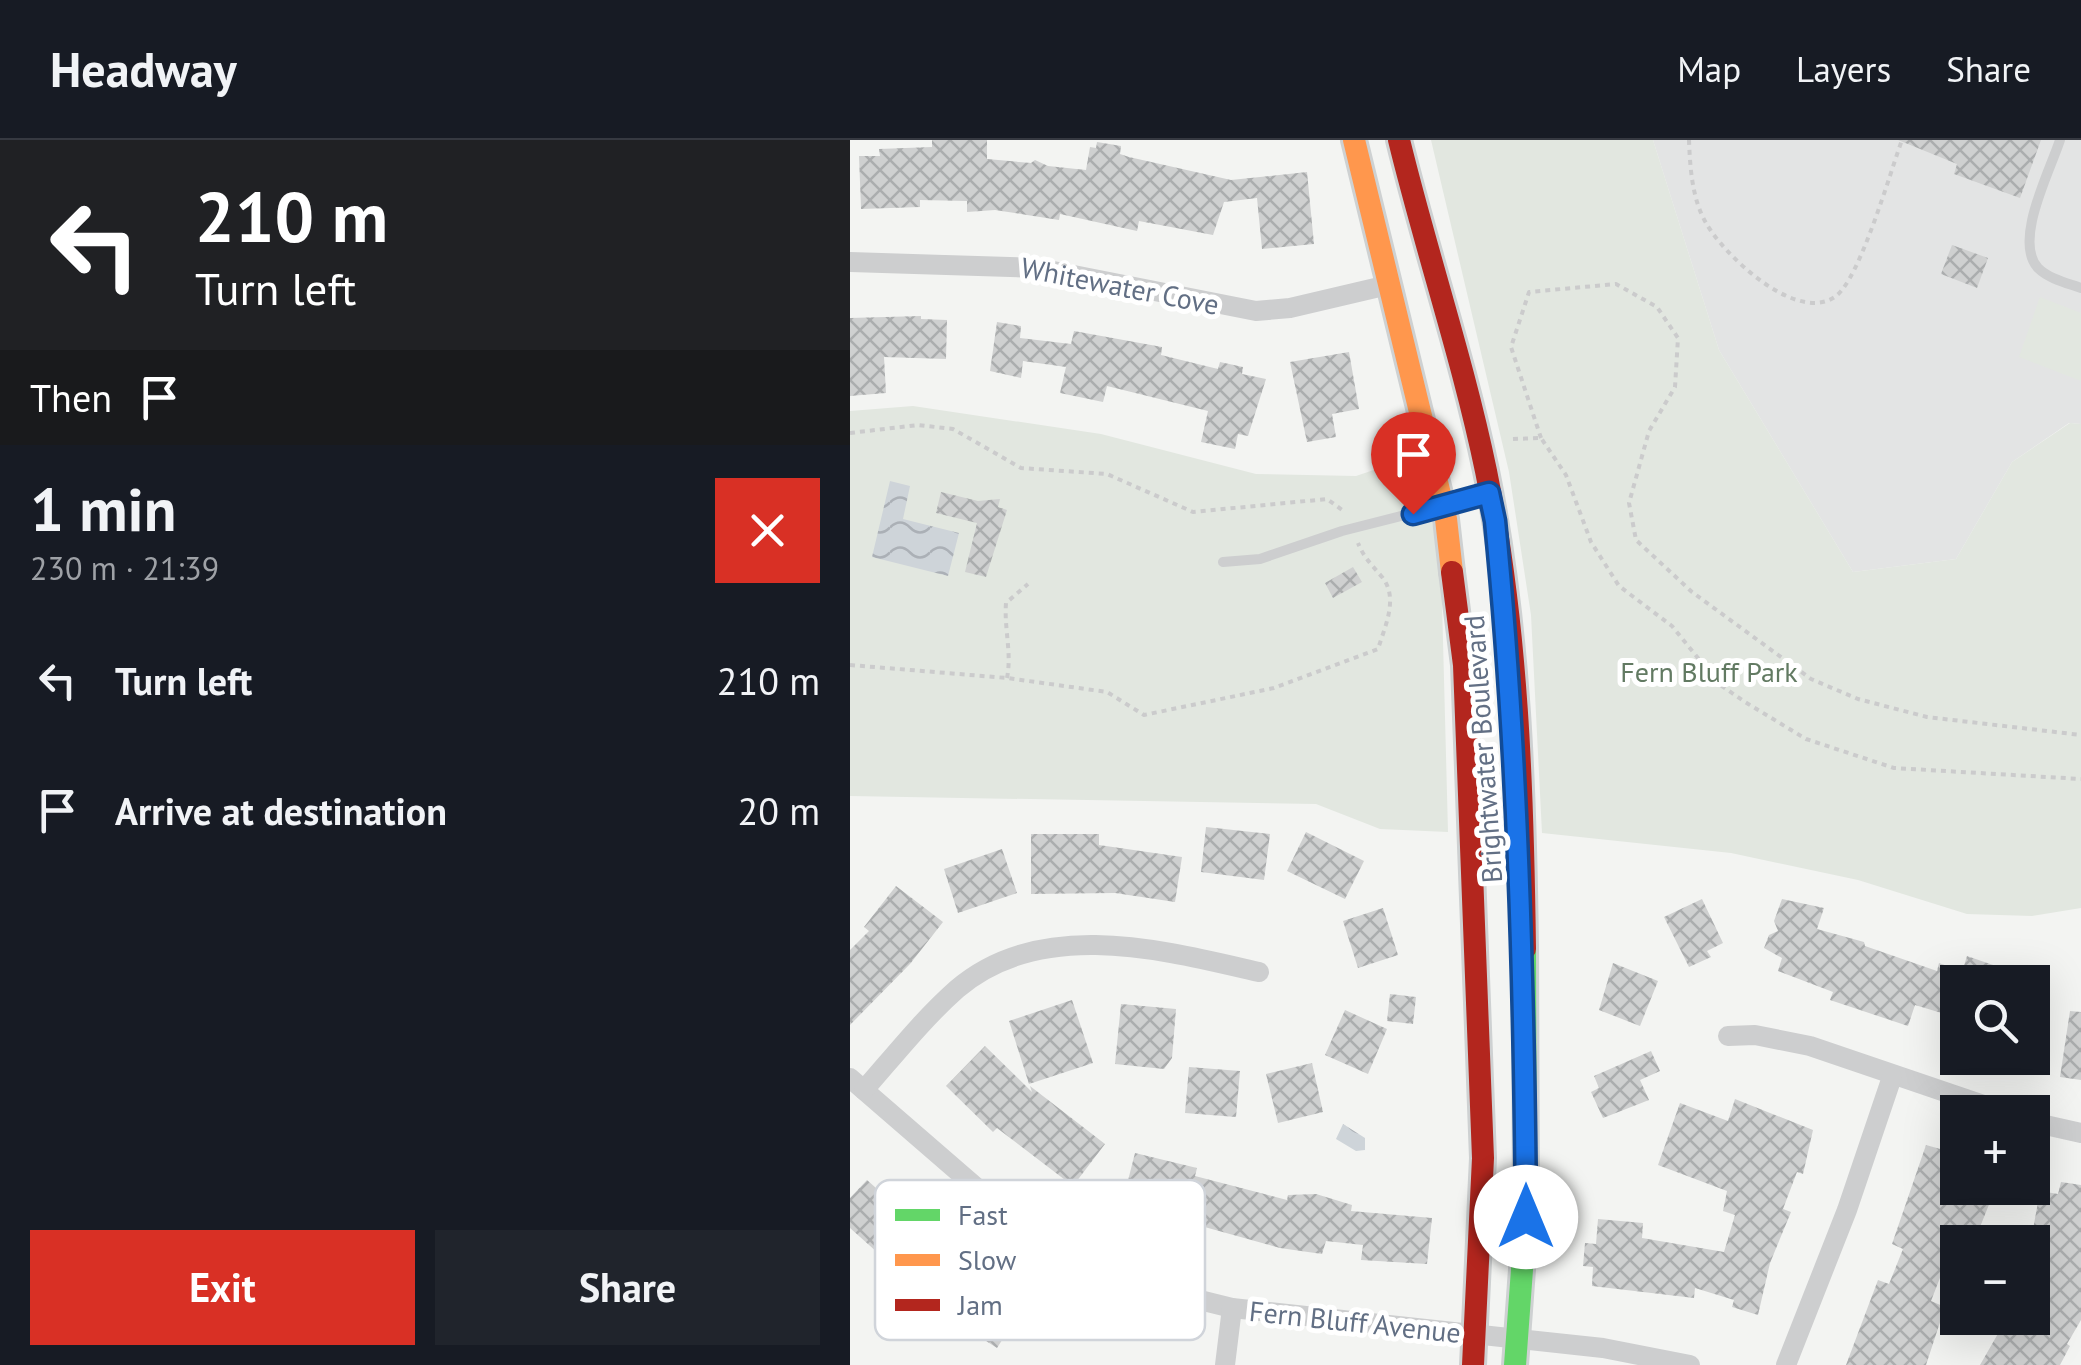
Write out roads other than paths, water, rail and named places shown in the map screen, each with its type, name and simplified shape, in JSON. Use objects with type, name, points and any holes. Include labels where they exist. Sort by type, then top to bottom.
[{"type":"street","name":"Brightwater Boulevard","points":[[1354,140],[1443,506],[1464,664],[1483,1158],[1474,1365]]},
{"type":"street","name":"Brightwater Boulevard","points":[[1398,140],[1456,348],[1489,493],[1513,705],[1525,962],[1526,1290],[1515,1365]]},
{"type":"street","name":"Whitewater Cove","points":[[850,262],[1038,268],[1256,311],[1290,308],[1388,285]]},
{"type":"street","points":[[857,1084],[960,987],[1019,955],[1089,944],[1259,972]]},
{"type":"street","points":[[1728,1036],[1755,1035],[1810,1046],[1948,1095]]},
{"type":"street","points":[[1786,1365],[1847,1210],[1892,1078]]},
{"type":"street","name":"Fern Bluff Avenue","points":[[857,1084],[965,1180]]},
{"type":"street","points":[[2050,1126],[2081,1134]]},
{"type":"street","name":"Fern Bluff Avenue","points":[[1205,1301],[1232,1308],[1519,1338],[1690,1365]]},
{"type":"street","points":[[1224,1365],[1232,1308]]},
{"type":"lane","points":[[2060,140],[2030,226],[2029,251],[2048,276],[2081,288]]},
{"type":"lane","points":[[1224,562],[1260,559],[1342,531],[1489,493]]},
{"type":"water","points":[[890,481],[910,486],[903,519],[959,533],[948,576],[872,557]]},
{"type":"water","points":[[1343,1124],[1365,1138],[1365,1150],[1356,1151],[1336,1139]]},
{"type":"park label","name":"Fern Bluff Park","points":[[1709,672]]}]
